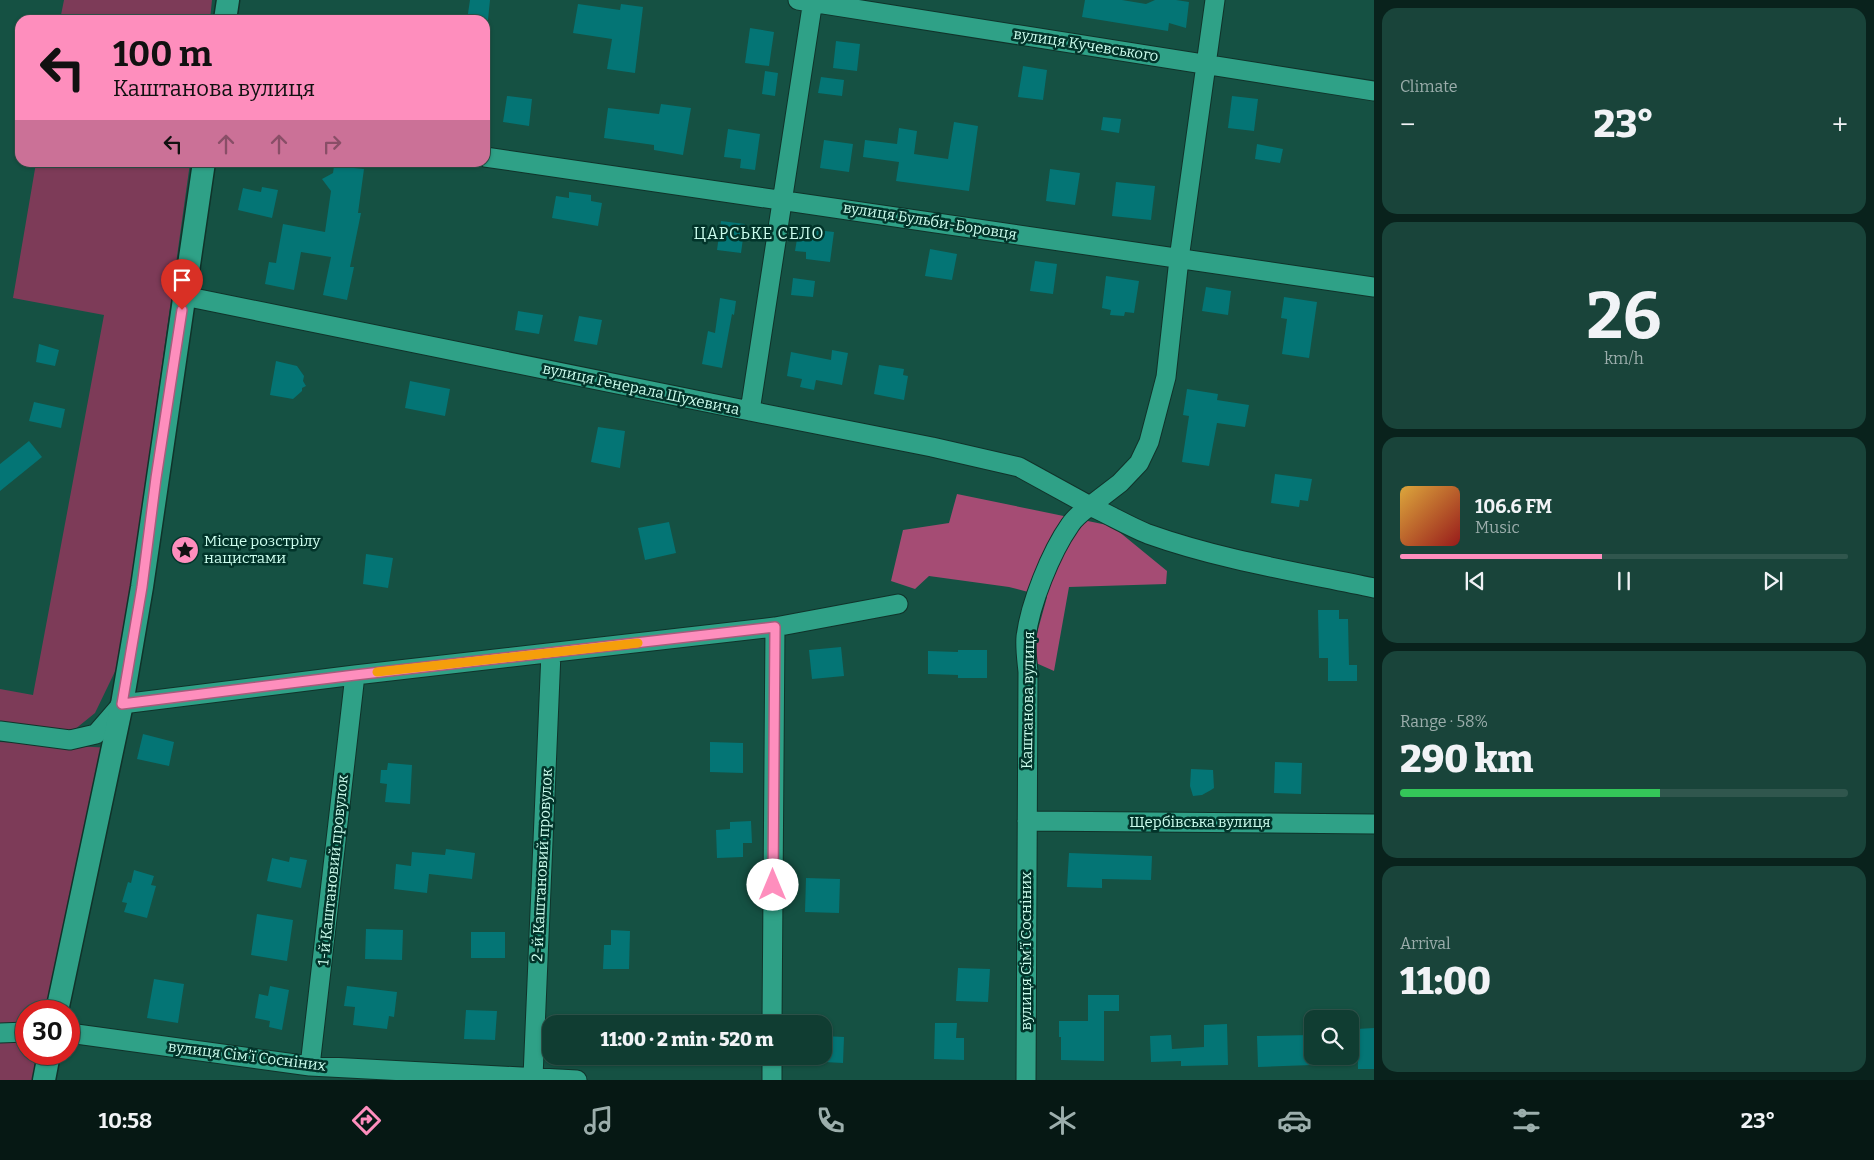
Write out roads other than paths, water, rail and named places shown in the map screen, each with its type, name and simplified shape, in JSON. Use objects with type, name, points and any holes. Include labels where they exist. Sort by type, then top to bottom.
[{"type":"street","points":[[226,15],[228,0]]},
{"type":"street","points":[[1090,506],[1120,483],[1139,463],[1149,442],[1166,377],[1179,259],[1216,0]]},
{"type":"street","points":[[750,411],[783,199],[808,1]]},
{"type":"street","name":"вулиця Кучевського","points":[[808,1],[1374,91]]},
{"type":"street","name":"вулиця Бульби-Боровця","points":[[490,158],[783,199],[1374,287]]},
{"type":"street","points":[[59,1000],[122,704],[142,587],[156,478],[203,167]]},
{"type":"street","name":"вулиця Генерала Шухевича","points":[[184,296],[932,447],[1019,467],[1090,506],[1149,534],[1275,568],[1374,588]]},
{"type":"street","name":"Каштанова вулиця","points":[[1027,821],[1028,672],[1026,638],[1037,596],[1051,560],[1070,524],[1090,506]]},
{"type":"street","points":[[0,731],[70,740],[96,734],[122,704],[355,675],[775,627],[898,604]]},
{"type":"street","points":[[772,1015],[775,627]]},
{"type":"street","name":"2-й Каштановий провулок","points":[[533,1077],[551,653]]},
{"type":"street","name":"1-й Каштановий провулок","points":[[310,1066],[355,675]]},
{"type":"street","name":"Щербівська вулиця","points":[[1027,821],[1374,824]]},
{"type":"street","name":"вулиця Сім’ї Сосніних","points":[[1026,1080],[1027,821]]},
{"type":"street","points":[[0,1033],[15,1032]]},
{"type":"street","name":"вулиця Сім’ї Сосніних","points":[[80,1035],[310,1066],[577,1080]]},
{"type":"street","points":[[44,1080],[46,1065]]},
{"type":"street","points":[[772,1065],[772,1080]]},
{"type":"place","name":"Місце розстрілу нацистами","points":[[185,550]]},
{"type":"district","name":"ЦАРСЬКЕ СЕЛО","points":[[759,233]]}]
